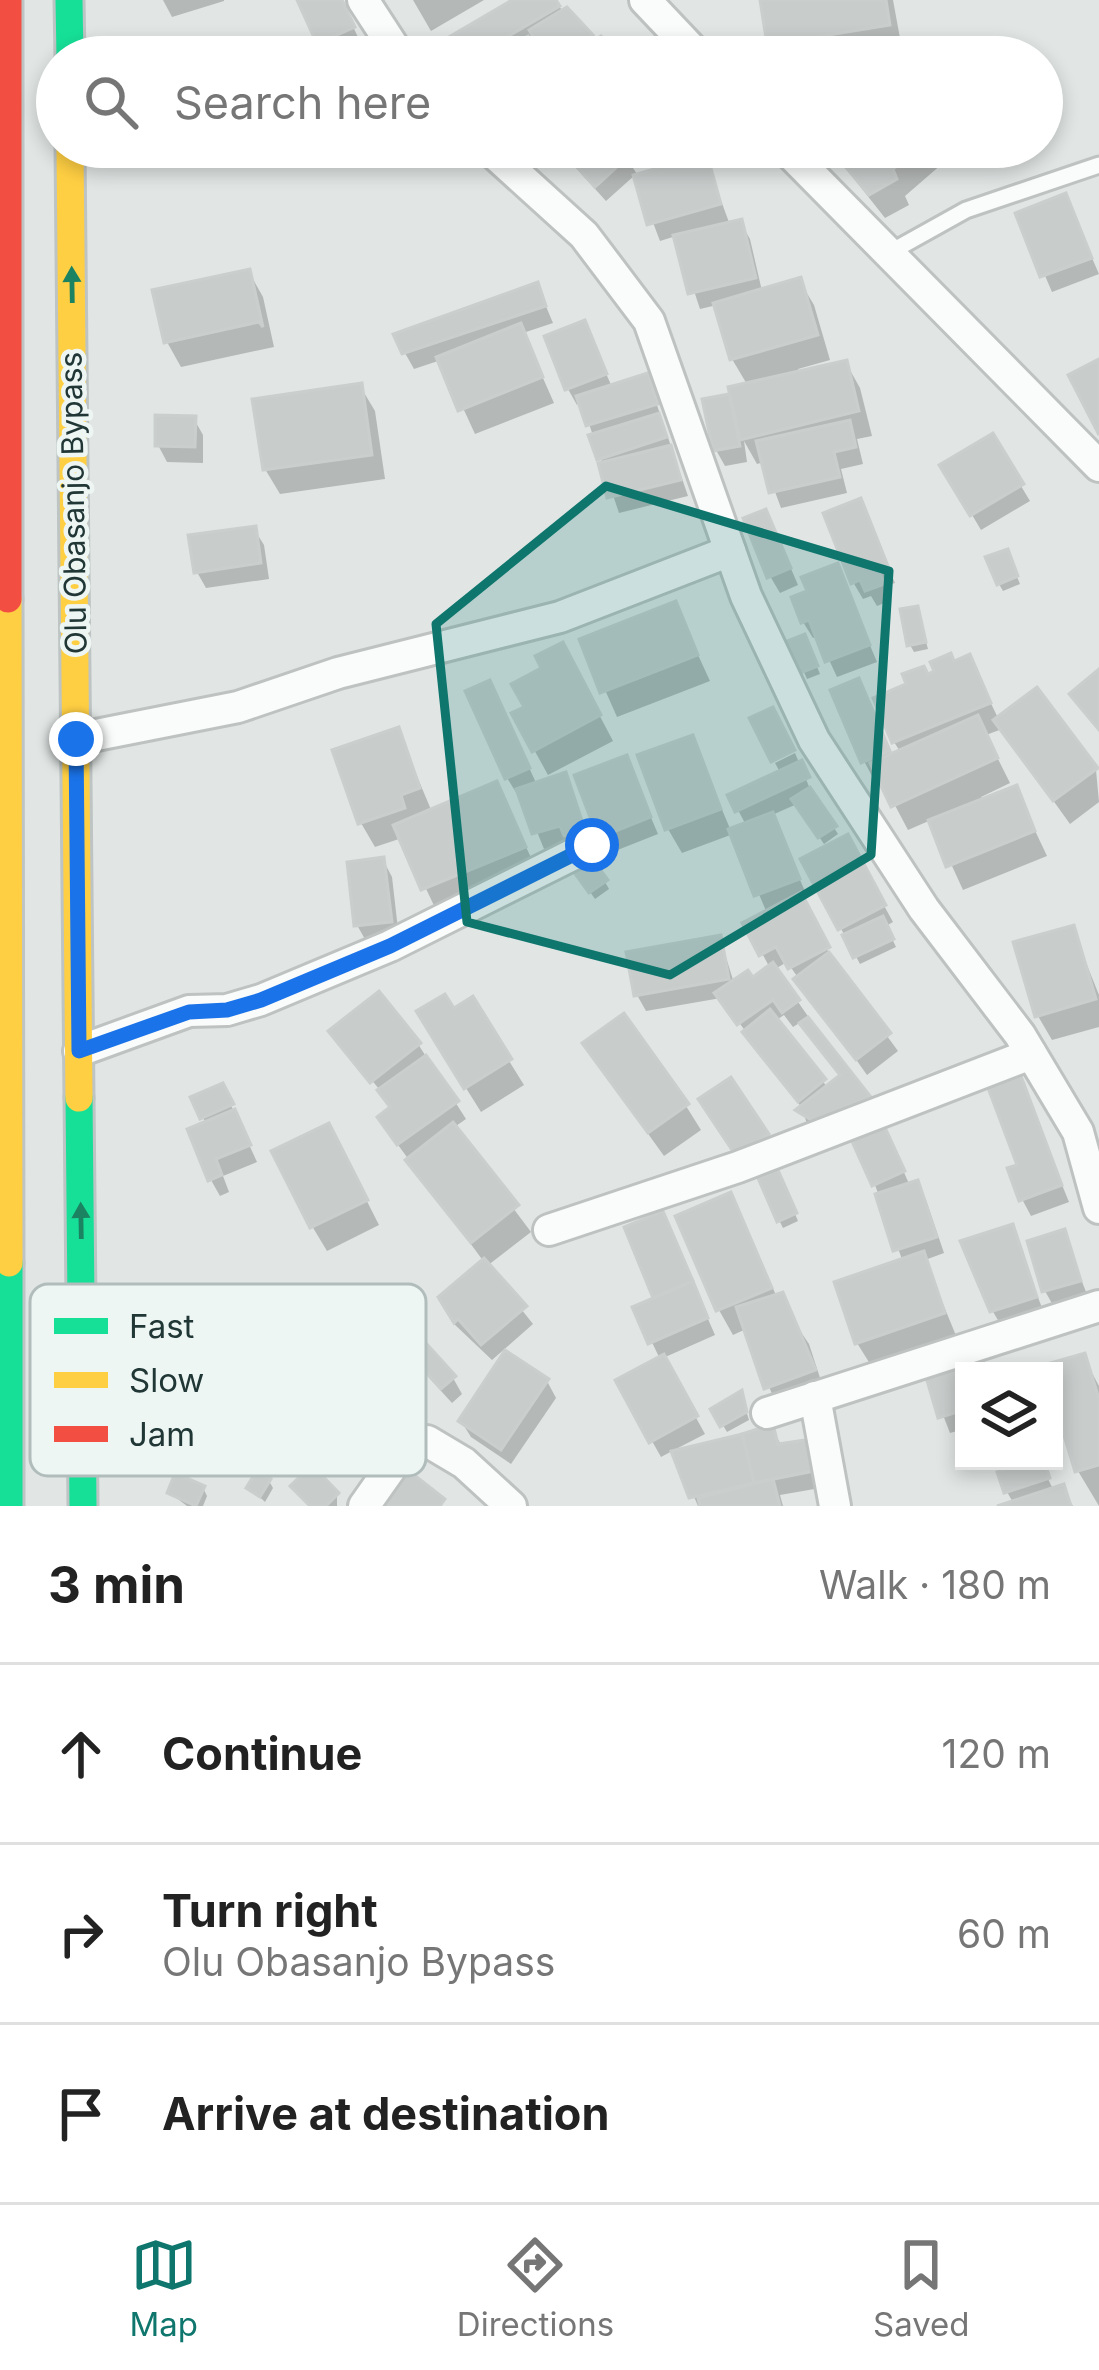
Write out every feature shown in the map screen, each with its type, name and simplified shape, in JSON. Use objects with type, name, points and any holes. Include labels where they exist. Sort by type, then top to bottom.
[{"type":"main road","points":[[8,0],[9,1506]]},
{"type":"main road","points":[[69,0],[70,36]]},
{"type":"main road","name":"Olu Obasanjo Bypass","points":[[70,168],[81,1284]]},
{"type":"main road","name":"Olu Obasanjo Bypass","points":[[83,1476],[83,1506]]},
{"type":"street","points":[[363,0],[386,36]]},
{"type":"street","points":[[645,0],[678,36]]},
{"type":"street","points":[[510,168],[584,235],[649,321],[746,596],[814,740],[924,909],[1088,1131],[1099,1208]]},
{"type":"street","points":[[804,168],[1098,464]]},
{"type":"street","points":[[76,739],[238,707],[338,673],[560,617],[730,551]]},
{"type":"street","points":[[79,1051],[189,1012],[227,1010],[261,1000],[390,946],[592,845]]},
{"type":"street","points":[[549,1230],[738,1167],[1031,1054]]},
{"type":"street","points":[[767,1412],[1099,1306]]},
{"type":"street","points":[[815,1397],[835,1506]]},
{"type":"street","points":[[426,1441],[464,1463],[511,1506]]},
{"type":"street","points":[[364,1506],[385,1476]]},
{"type":"lane","points":[[887,254],[966,210],[1099,165]]},
{"type":"highlighted area","points":[[606,486],[889,571],[871,855],[670,975],[467,922],[436,624]]},
{"type":"building","points":[[297,0],[342,0],[355,27],[335,36],[313,36]]},
{"type":"building","points":[[512,0],[556,0],[560,6],[509,36],[451,36]]},
{"type":"building","points":[[760,0],[886,0],[890,25],[822,36],[766,36]]},
{"type":"building","points":[[567,7],[593,35],[533,36],[529,30]]},
{"type":"building","points":[[578,168],[616,168],[595,187]]},
{"type":"building","points":[[658,168],[711,168],[721,204],[647,225],[633,175]]},
{"type":"building","points":[[846,168],[894,168],[897,179],[869,195]]},
{"type":"building","points":[[1066,193],[1092,258],[1040,277],[1015,213]]},
{"type":"building","points":[[742,219],[756,278],[688,294],[673,235]]},
{"type":"building","points":[[250,269],[263,327],[259,322],[164,343],[152,290]]},
{"type":"building","points":[[801,277],[818,335],[730,360],[713,303]]},
{"type":"building","points":[[538,282],[546,306],[402,354],[393,334]]},
{"type":"building","points":[[585,320],[607,374],[565,390],[544,336]]},
{"type":"building","points":[[521,323],[543,377],[458,411],[436,357]]},
{"type":"building","points":[[1099,359],[1099,435],[1068,375]]},
{"type":"building","points":[[847,360],[859,411],[740,440],[728,387]]},
{"type":"building","points":[[648,373],[658,404],[586,426],[576,396]]},
{"type":"building","points":[[362,383],[372,455],[263,470],[252,399]]},
{"type":"building","points":[[729,394],[740,446],[713,451],[702,399]]},
{"type":"building","points":[[659,413],[667,437],[597,460],[588,435]]},
{"type":"building","points":[[155,415],[196,416],[195,447],[155,446]]},
{"type":"building","points":[[850,420],[856,447],[834,452],[840,477],[769,493],[756,441]]},
{"type":"building","points":[[993,433],[1024,484],[970,516],[939,465]]},
{"type":"building","points":[[671,445],[681,480],[607,498],[598,463]]},
{"type":"building","points":[[861,498],[888,566],[879,569],[884,584],[865,591],[860,580],[851,584],[823,513]]},
{"type":"building","points":[[766,509],[791,568],[767,578],[743,518]]},
{"type":"building","points":[[256,526],[261,563],[194,573],[188,535]]},
{"type":"building","points":[[1008,549],[1018,576],[997,585],[985,557]]},
{"type":"building","points":[[838,563],[870,645],[825,662],[809,620],[801,623],[791,597],[807,591],[801,577]]},
{"type":"building","points":[[676,601],[698,655],[600,693],[579,639]]},
{"type":"building","points":[[918,606],[926,642],[907,646],[900,609]]},
{"type":"building","points":[[805,634],[818,666],[800,673],[787,641]]},
{"type":"building","points":[[563,642],[601,715],[532,752],[511,713],[524,707],[511,684],[541,668],[535,656]]},
{"type":"building","points":[[951,653],[954,661],[970,654],[991,703],[892,743],[873,698],[906,684],[902,674],[924,666],[928,674],[934,671],[930,662]]},
{"type":"building","points":[[1099,669],[1099,730],[1069,694]]},
{"type":"building","points":[[859,678],[890,751],[861,763],[830,690]]},
{"type":"building","points":[[490,680],[530,768],[505,779],[465,691]]},
{"type":"building","points":[[1037,687],[1098,768],[1053,801],[993,720]]},
{"type":"building","points":[[773,707],[795,750],[771,762],[749,718]]},
{"type":"building","points":[[978,715],[998,758],[891,807],[870,763]]},
{"type":"building","points":[[399,727],[420,788],[401,795],[405,808],[358,824],[332,750]]},
{"type":"building","points":[[693,735],[721,809],[665,830],[637,755]]},
{"type":"building","points":[[627,755],[651,817],[598,838],[574,775]]},
{"type":"building","points":[[802,760],[810,777],[735,812],[727,795]]},
{"type":"building","points":[[566,772],[585,830],[564,836],[560,826],[532,834],[516,789]]},
{"type":"building","points":[[497,781],[526,847],[421,890],[393,825]]},
{"type":"building","points":[[1017,785],[1035,831],[946,867],[928,820]]},
{"type":"building","points":[[810,787],[837,826],[818,838],[791,799]]},
{"type":"building","points":[[773,812],[800,879],[754,896],[728,829]]},
{"type":"building","points":[[848,834],[886,905],[838,930],[800,859]]},
{"type":"building","points":[[589,855],[608,880],[589,893],[571,868]]},
{"type":"building","points":[[384,857],[392,922],[354,926],[347,862]]},
{"type":"building","points":[[801,892],[830,947],[788,969],[776,947],[759,956],[742,923]]},
{"type":"building","points":[[883,916],[894,939],[853,958],[842,935]]},
{"type":"building","points":[[1074,925],[1096,999],[1035,1017],[1013,942]]},
{"type":"building","points":[[721,935],[729,979],[634,996],[626,952]]},
{"type":"building","points":[[829,952],[891,1033],[856,1060],[793,979]]},
{"type":"building","points":[[773,962],[800,1000],[782,1013],[773,1000],[737,1025],[714,993],[748,970],[753,977]]},
{"type":"building","points":[[379,991],[421,1043],[370,1083],[328,1031]]},
{"type":"building","points":[[445,994],[454,1008],[473,996],[512,1059],[464,1089],[416,1011]]},
{"type":"building","points":[[770,1009],[826,1079],[798,1102],[742,1032]]},
{"type":"building","points":[[624,1013],[689,1104],[648,1133],[582,1043]]},
{"type":"building","points":[[808,1017],[871,1097],[813,1121],[795,1110],[840,1075],[799,1023]]},
{"type":"building","points":[[426,1055],[459,1101],[397,1145],[377,1117],[390,1107],[377,1090]]},
{"type":"building","points":[[1021,1076],[1062,1185],[1019,1201],[1007,1168],[1017,1165],[988,1088]]},
{"type":"building","points":[[731,1077],[769,1134],[736,1156],[698,1099]]},
{"type":"building","points":[[223,1083],[234,1104],[200,1119],[190,1097]]},
{"type":"building","points":[[235,1109],[251,1145],[216,1159],[222,1175],[208,1181],[187,1129]]},
{"type":"building","points":[[453,1122],[519,1205],[471,1243],[405,1160]]},
{"type":"building","points":[[329,1123],[368,1200],[310,1228],[271,1151]]},
{"type":"building","points":[[883,1123],[905,1171],[872,1186],[850,1137]]},
{"type":"building","points":[[778,1170],[797,1213],[777,1222],[758,1178]]},
{"type":"building","points":[[918,1180],[937,1237],[893,1251],[875,1194]]},
{"type":"building","points":[[731,1192],[772,1288],[716,1311],[675,1216]]},
{"type":"building","points":[[663,1211],[693,1281],[653,1298],[624,1227]]},
{"type":"building","points":[[1013,1224],[1037,1297],[990,1312],[960,1241]]},
{"type":"building","points":[[1065,1229],[1081,1281],[1042,1292],[1027,1241]]},
{"type":"building","points":[[924,1251],[945,1313],[855,1344],[834,1282]]},
{"type":"building","points":[[484,1258],[527,1306],[481,1345],[458,1319],[454,1323],[438,1297]]},
{"type":"building","points":[[693,1281],[708,1318],[648,1344],[632,1307]]},
{"type":"building","points":[[783,1292],[816,1370],[764,1389],[736,1307]]},
{"type":"building","points":[[426,1343],[456,1376],[441,1389],[426,1372]]},
{"type":"building","points":[[505,1350],[549,1379],[501,1450],[458,1421]]},
{"type":"building","points":[[1085,1353],[1099,1399],[1099,1465],[1075,1472],[1063,1432],[1063,1362],[1054,1362]]},
{"type":"building","points":[[664,1354],[698,1416],[649,1443],[615,1380]]},
{"type":"building","points":[[955,1368],[955,1413],[938,1418],[926,1377]]},
{"type":"building","points":[[742,1390],[747,1412],[720,1427],[710,1409]]},
{"type":"building","points":[[773,1424],[778,1444],[812,1439],[819,1470],[754,1483],[742,1434]]},
{"type":"building","points":[[742,1434],[754,1483],[689,1498],[671,1451]]},
{"type":"building","points":[[1047,1470],[1050,1478],[1004,1493],[997,1472]]},
{"type":"building","points":[[174,1476],[205,1486],[196,1506],[167,1493]]},
{"type":"building","points":[[253,1476],[271,1479],[260,1497],[246,1488]]},
{"type":"building","points":[[300,1476],[323,1476],[339,1493],[326,1506],[310,1506],[290,1486]]},
{"type":"building","points":[[405,1476],[415,1476],[445,1499],[440,1506],[382,1506]]},
{"type":"building","points":[[773,1479],[780,1506],[700,1506],[698,1498]]},
{"type":"building","points":[[1064,1484],[1071,1506],[997,1506]]},
{"type":"traffic: fast","points":[[69,0],[70,36]]},
{"type":"traffic: fast","points":[[79,1098],[81,1284]]},
{"type":"traffic: fast","points":[[9,1263],[9,1506]]},
{"type":"traffic: fast","points":[[83,1476],[83,1506]]},
{"type":"traffic: slow","points":[[70,168],[79,1098]]},
{"type":"traffic: slow","points":[[8,599],[9,1263]]},
{"type":"traffic: jam","points":[[8,0],[8,599]]},
{"type":"route","points":[[76,739],[79,1051],[189,1012],[227,1010],[261,1000],[390,946],[592,845]]}]
